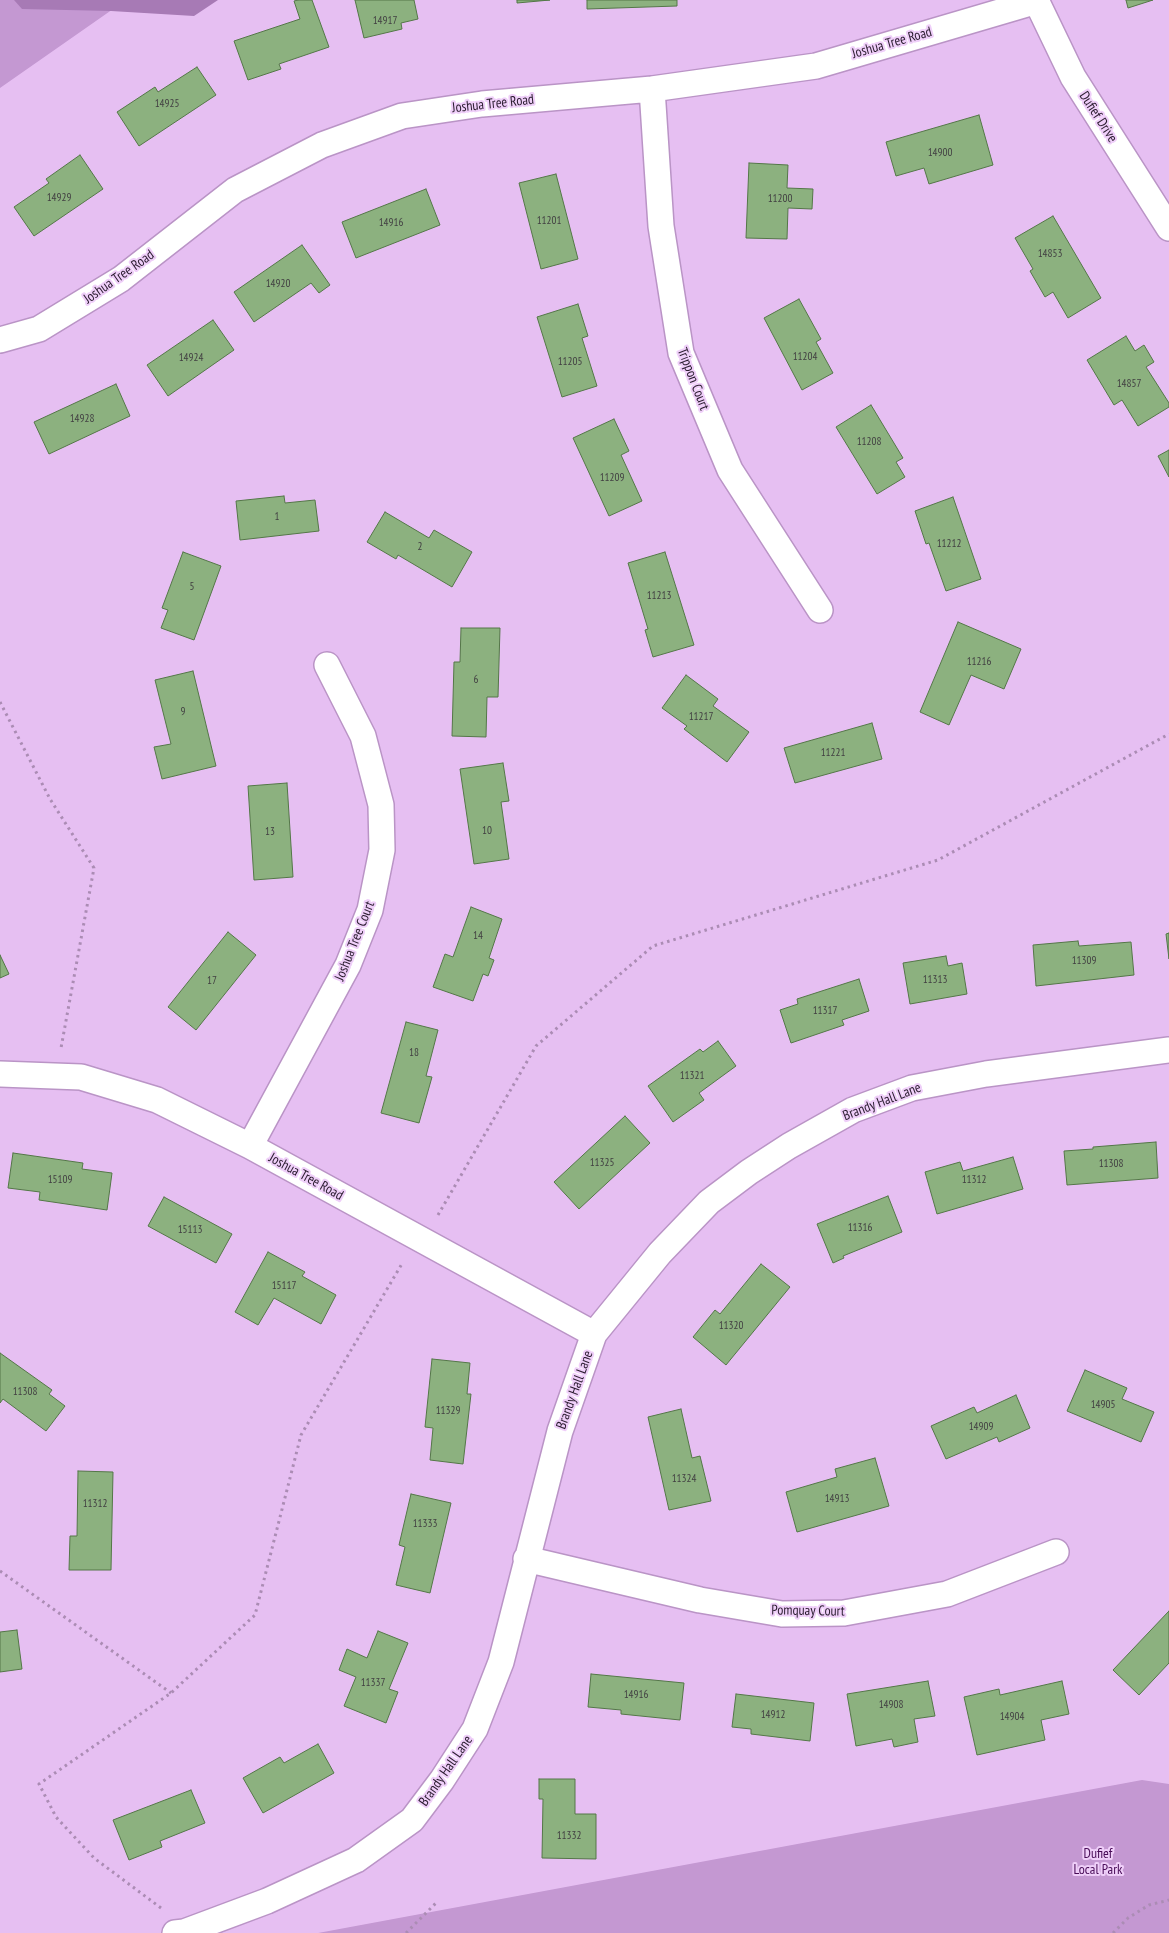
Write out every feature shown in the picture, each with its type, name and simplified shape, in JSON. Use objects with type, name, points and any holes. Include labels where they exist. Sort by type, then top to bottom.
[{"type":"street","name":"Joshua Tree Road","points":[[0,340],[39,329],[121,279],[235,190],[322,145],[402,116],[482,104],[652,89],[816,66],[1036,0]]},
{"type":"street","name":"Dufief Drive","points":[[1036,0],[1072,76],[1169,228]]},
{"type":"street","name":"Trippon Court","points":[[652,89],[661,226],[681,353],[730,470],[820,610]]},
{"type":"street","name":"Joshua Tree Court","points":[[250,1146],[348,965],[370,910],[382,850],[381,805],[363,736],[328,665]]},
{"type":"street","name":"Brandy Hall Lane","points":[[172,1923],[184,1932],[267,1901],[356,1860],[412,1820],[442,1780],[475,1729],[501,1662],[560,1431],[594,1334],[660,1253],[709,1202],[749,1172],[789,1146],[853,1110],[912,1088],[967,1077],[1169,1050]]},
{"type":"street","name":"Joshua Tree Road","points":[[0,1074],[81,1077],[157,1100],[250,1146],[594,1334]]},
{"type":"street","name":"Pomquay Court","points":[[526,1559],[700,1600],[782,1614],[844,1614],[947,1594],[1056,1552]]},
{"type":"path","points":[[0,702],[50,799],[94,868],[57,1076]]},
{"type":"path","points":[[172,1923],[94,1858],[56,1817],[39,1784],[172,1693],[255,1615],[301,1435],[406,1257],[423,1240],[536,1046],[653,946],[938,860],[1169,734]]},
{"type":"path","points":[[0,1571],[172,1693]]},
{"type":"path","points":[[1113,1933],[1128,1918],[1148,1905],[1169,1900]]},
{"type":"path","points":[[406,1933],[438,1901]]},
{"type":"green space","points":[[0,0],[126,0],[0,88]]},
{"type":"green space","name":"Dufief Local Park","points":[[1142,1780],[1169,1784],[1169,1933],[318,1933]]},
{"type":"shaded area","points":[[14,0],[218,0],[194,16],[111,11],[22,9]]},
{"type":"building","points":[[312,0],[329,47],[279,64],[281,69],[248,80],[234,41],[300,19],[294,1]]},
{"type":"building","points":[[355,0],[414,0],[418,19],[401,23],[402,29],[364,38]]},
{"type":"building","points":[[517,0],[550,0],[517,3]]},
{"type":"building","points":[[587,0],[677,0],[677,6],[587,9]]},
{"type":"building","points":[[1126,0],[1153,0],[1128,8]]},
{"type":"building","points":[[197,67],[216,95],[139,146],[117,112],[155,87],[158,92]]},
{"type":"building","points":[[979,115],[993,165],[929,184],[924,168],[896,176],[886,142]]},
{"type":"building","points":[[80,155],[103,189],[34,236],[14,207],[49,183],[46,179]]},
{"type":"building","points":[[749,163],[788,165],[787,188],[813,189],[812,209],[788,208],[787,239],[746,238]]},
{"type":"building","points":[[556,174],[578,259],[541,269],[519,183]]},
{"type":"building","points":[[426,189],[440,225],[356,258],[342,222]]},
{"type":"building","points":[[1053,216],[1101,298],[1068,318],[1053,292],[1045,297],[1030,271],[1033,269],[1015,238]]},
{"type":"building","points":[[302,245],[330,285],[319,293],[311,283],[254,322],[234,292]]},
{"type":"building","points":[[799,299],[821,339],[816,342],[833,373],[802,390],[764,318]]},
{"type":"building","points":[[578,304],[588,336],[582,338],[597,386],[562,397],[537,317]]},
{"type":"building","points":[[213,320],[234,350],[168,396],[147,365]]},
{"type":"building","points":[[1126,336],[1135,351],[1144,345],[1154,362],[1146,367],[1169,403],[1169,407],[1138,426],[1122,400],[1114,405],[1087,360]]},
{"type":"building","points":[[116,384],[130,416],[49,454],[34,422]]},
{"type":"building","points":[[871,405],[903,458],[896,462],[905,477],[877,494],[836,427]]},
{"type":"building","points":[[614,419],[629,451],[621,455],[642,501],[609,516],[573,438]]},
{"type":"building","points":[[1169,450],[1169,477],[1158,456]]},
{"type":"building","points":[[284,496],[285,503],[315,500],[319,531],[240,540],[236,501]]},
{"type":"building","points":[[953,497],[981,579],[946,591],[929,543],[926,544],[915,511]]},
{"type":"building","points":[[385,512],[429,538],[434,530],[472,552],[452,587],[398,555],[396,559],[367,542]]},
{"type":"building","points":[[183,552],[221,566],[194,640],[161,628],[168,610],[162,608]]},
{"type":"building","points":[[665,552],[694,645],[653,657],[645,630],[648,629],[628,563]]},
{"type":"building","points":[[958,622],[1021,649],[1004,689],[971,675],[949,725],[920,712]]},
{"type":"building","points":[[461,628],[500,628],[498,697],[487,697],[486,737],[452,736],[454,662],[460,662]]},
{"type":"building","points":[[193,671],[216,766],[162,779],[154,747],[171,744],[155,680]]},
{"type":"building","points":[[686,675],[718,699],[713,706],[749,732],[727,762],[684,729],[687,726],[662,708]]},
{"type":"building","points":[[872,723],[882,759],[795,783],[784,748]]},
{"type":"building","points":[[503,763],[509,801],[501,802],[509,859],[474,864],[460,769]]},
{"type":"building","points":[[287,783],[293,877],[254,880],[248,786]]},
{"type":"building","points":[[471,907],[502,919],[489,958],[494,960],[488,976],[483,974],[473,1001],[433,987],[445,954],[453,957]]},
{"type":"building","points":[[228,932],[256,955],[196,1030],[168,1007]]},
{"type":"building","points":[[1169,933],[1169,959],[1166,934]]},
{"type":"building","points":[[1078,941],[1079,946],[1131,942],[1134,975],[1036,986],[1033,945]]},
{"type":"building","points":[[0,955],[9,974],[0,978]]},
{"type":"building","points":[[946,956],[948,966],[962,963],[967,994],[910,1004],[903,963]]},
{"type":"building","points":[[859,979],[869,1011],[842,1020],[844,1025],[791,1043],[780,1010],[798,1004],[797,999]]},
{"type":"building","points":[[406,1022],[438,1030],[426,1076],[432,1077],[419,1123],[381,1113]]},
{"type":"building","points":[[718,1041],[736,1066],[699,1093],[704,1100],[673,1122],[648,1086],[700,1049],[703,1052]]},
{"type":"building","points":[[625,1116],[650,1143],[579,1209],[554,1182]]},
{"type":"building","points":[[1156,1142],[1158,1178],[1067,1185],[1064,1151]]},
{"type":"building","points":[[13,1153],[83,1163],[82,1169],[112,1173],[107,1210],[39,1200],[40,1192],[8,1188]]},
{"type":"building","points":[[1013,1157],[1023,1189],[937,1214],[925,1172],[960,1162],[963,1171]]},
{"type":"building","points":[[888,1196],[902,1232],[843,1256],[844,1258],[833,1263],[817,1224]]},
{"type":"building","points":[[164,1197],[232,1234],[216,1263],[148,1226]]},
{"type":"building","points":[[268,1252],[305,1272],[302,1276],[336,1295],[321,1324],[274,1298],[258,1325],[235,1312]]},
{"type":"building","points":[[761,1264],[790,1287],[726,1365],[693,1337],[715,1310],[720,1314]]},
{"type":"building","points":[[0,1353],[52,1390],[49,1394],[65,1406],[46,1431],[3,1399],[0,1403]]},
{"type":"building","points":[[432,1359],[470,1363],[467,1394],[471,1394],[463,1464],[430,1460],[433,1428],[425,1427]]},
{"type":"building","points":[[1085,1370],[1127,1388],[1122,1399],[1154,1412],[1141,1442],[1067,1411]]},
{"type":"building","points":[[1016,1395],[1030,1428],[999,1442],[997,1437],[946,1459],[931,1426],[974,1407],[977,1413]]},
{"type":"building","points":[[681,1409],[692,1458],[700,1456],[711,1501],[669,1510],[648,1417]]},
{"type":"building","points":[[875,1458],[889,1506],[797,1532],[786,1492],[837,1477],[835,1469]]},
{"type":"building","points":[[78,1471],[113,1472],[111,1570],[69,1570],[70,1536],[77,1536]]},
{"type":"building","points":[[411,1494],[451,1503],[430,1593],[396,1585],[405,1547],[399,1545]]},
{"type":"building","points":[[1169,1611],[1169,1663],[1139,1695],[1113,1670]]},
{"type":"building","points":[[17,1630],[22,1669],[0,1672],[0,1632]]},
{"type":"building","points":[[378,1631],[408,1643],[389,1689],[398,1692],[386,1723],[344,1706],[356,1677],[339,1670],[347,1649],[367,1658]]},
{"type":"building","points":[[591,1674],[684,1683],[680,1720],[621,1714],[621,1710],[588,1707]]},
{"type":"building","points":[[928,1681],[935,1716],[914,1719],[918,1742],[894,1747],[892,1739],[856,1746],[847,1694]]},
{"type":"building","points":[[1062,1681],[1069,1714],[1041,1720],[1045,1740],[977,1755],[964,1697],[999,1689],[1000,1695]]},
{"type":"building","points":[[736,1694],[814,1703],[810,1741],[751,1734],[751,1729],[732,1727]]},
{"type":"building","points":[[318,1744],[334,1773],[263,1813],[243,1778],[280,1757],[284,1763]]},
{"type":"building","points":[[539,1779],[575,1779],[575,1814],[596,1814],[596,1859],[542,1858],[543,1799],[539,1799]]},
{"type":"building","points":[[191,1790],[205,1823],[160,1841],[162,1847],[129,1860],[113,1820]]}]
